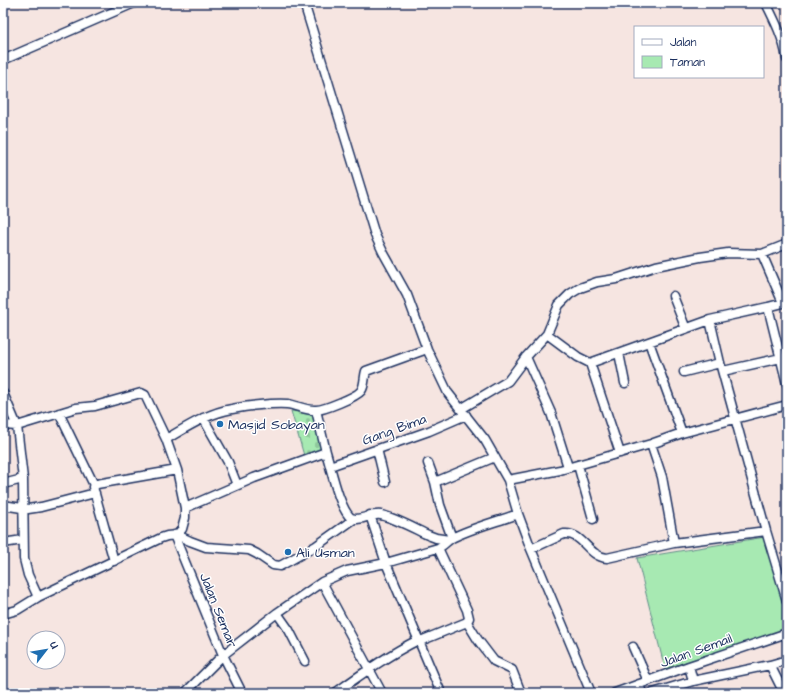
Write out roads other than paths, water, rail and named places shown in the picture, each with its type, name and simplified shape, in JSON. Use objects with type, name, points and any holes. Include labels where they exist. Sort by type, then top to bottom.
[{"type":"street","points":[[3,60],[134,3]]},
{"type":"street","points":[[304,3],[372,226],[383,252],[407,296],[427,349],[448,393],[485,440],[508,480],[518,514],[531,549],[591,693]]},
{"type":"street","points":[[766,3],[775,20],[785,46],[787,59]]},
{"type":"street","points":[[620,453],[590,363],[578,357],[548,334],[559,305],[570,294],[580,288],[597,282],[616,279],[656,266],[728,253],[762,254],[787,244]]},
{"type":"street","points":[[590,363],[710,320],[785,303],[762,254]]},
{"type":"street","points":[[673,296],[686,329]]},
{"type":"street","points":[[768,308],[787,384]]},
{"type":"street","points":[[710,320],[766,531],[787,601]]},
{"type":"street","name":"Gang Bima","points":[[330,466],[428,431],[464,412],[508,381],[526,357],[548,334]]},
{"type":"street","points":[[649,342],[682,433]]},
{"type":"street","points":[[166,439],[203,418],[232,409],[286,404],[316,410],[334,405],[357,395],[362,389],[365,373],[368,370],[427,349]]},
{"type":"street","points":[[619,353],[625,383]]},
{"type":"street","points":[[526,357],[551,413],[568,468]]},
{"type":"street","points":[[684,372],[781,358]]},
{"type":"street","points":[[3,393],[17,426],[23,480],[24,559],[28,575],[38,597]]},
{"type":"street","points":[[3,425],[17,426],[76,408],[95,406],[141,393],[145,395],[166,439],[177,470],[185,508],[185,518],[182,529],[176,535],[161,538],[38,597],[18,610],[3,614]]},
{"type":"street","points":[[508,480],[568,468],[651,444],[682,433],[787,404]]},
{"type":"street","points":[[316,410],[326,452],[344,508],[348,515],[354,519]]},
{"type":"street","points":[[59,414],[94,489],[114,561]]},
{"type":"street","points":[[203,418],[218,444],[237,485]]},
{"type":"street","points":[[651,444],[662,477],[674,543]]},
{"type":"street","points":[[377,449],[385,482]]},
{"type":"street","points":[[185,508],[271,471],[326,452]]},
{"type":"street","points":[[436,482],[495,457]]},
{"type":"street","points":[[428,464],[436,482],[446,543],[469,618],[467,622],[478,640],[494,661],[512,670],[522,693]]},
{"type":"street","points":[[578,465],[593,519]]},
{"type":"street","points":[[3,505],[28,509],[42,507],[94,489],[177,470]]},
{"type":"street","points":[[3,484],[23,480]]},
{"type":"street","points":[[185,693],[223,655],[277,613],[322,582],[347,571],[386,563],[446,543],[518,514]]},
{"type":"street","points":[[176,535],[190,542],[206,547],[249,550],[273,565],[280,566],[316,546],[354,519],[370,515],[383,515],[446,543]]},
{"type":"street","points":[[370,515],[386,563],[441,693]]},
{"type":"street","points":[[531,549],[564,534],[569,534],[576,536],[590,550],[601,557],[619,556],[674,543],[766,531]]},
{"type":"street","name":"Jalan Semar","points":[[176,535],[223,655],[242,693]]},
{"type":"street","points":[[3,543],[23,540]]},
{"type":"street","points":[[322,582],[382,693]]},
{"type":"street","points":[[277,613],[289,630],[305,661]]},
{"type":"street","points":[[335,693],[369,669],[405,647],[467,622]]},
{"type":"street","name":"Jalan Semail","points":[[615,693],[787,633]]},
{"type":"street","points":[[633,647],[648,681]]},
{"type":"street","points":[[652,693],[693,681],[787,660]]},
{"type":"street","points":[[770,665],[784,693]]},
{"type":"street","points":[[689,666],[693,681]]},
{"type":"street","points":[[639,684],[642,693]]},
{"type":"place","name":"Masjid Sobayan","points":[[220,424]]},
{"type":"place","name":"Ali Usman","points":[[288,552]]}]
